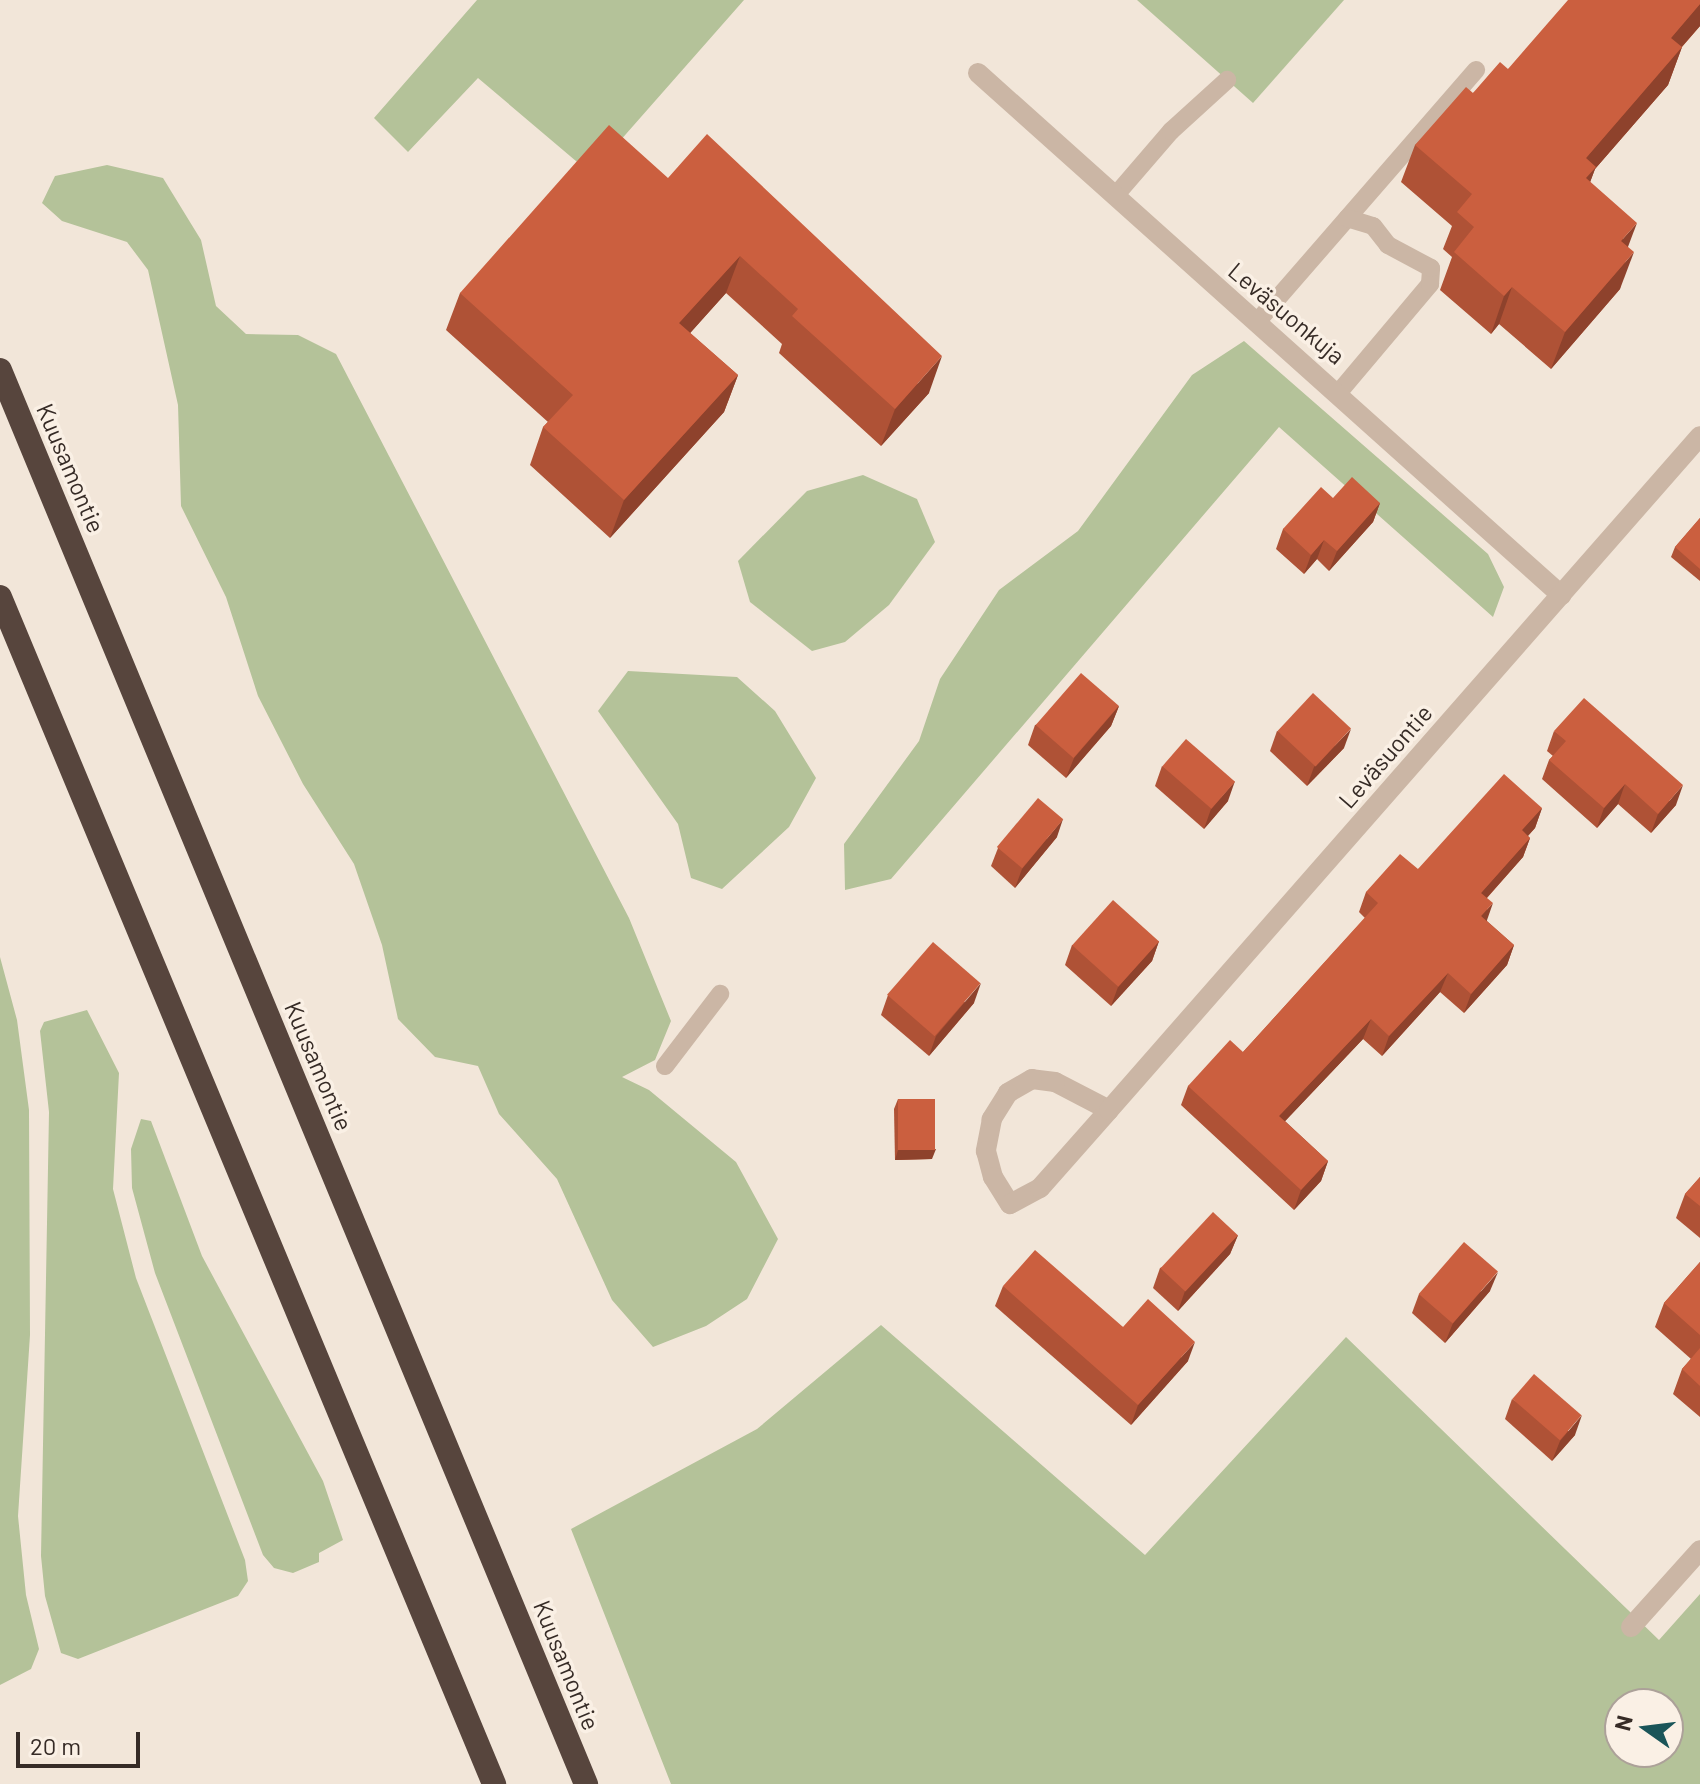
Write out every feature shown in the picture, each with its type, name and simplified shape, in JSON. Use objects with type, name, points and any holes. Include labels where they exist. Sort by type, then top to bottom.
[{"type":"highway","name":"Kuusamontie","points":[[0,370],[586,1784]]},
{"type":"highway","points":[[0,597],[494,1784]]},
{"type":"street","name":"Leväsuonkuja","points":[[978,73],[1257,322],[1340,391],[1561,595]]},
{"type":"street","name":"Leväsuontie","points":[[1109,1110],[1055,1082],[1032,1079],[1008,1093],[992,1119],[986,1151],[993,1177],[1010,1204],[1040,1188],[1109,1110],[1561,595],[1698,441]]},
{"type":"street","points":[[1631,1627],[1700,1550]]},
{"type":"lane","points":[[1257,322],[1476,70]]},
{"type":"lane","points":[[1115,196],[1171,131],[1227,80]]},
{"type":"lane","points":[[1340,391],[1430,284],[1431,268],[1388,245],[1373,226],[1347,218]]},
{"type":"lane","points":[[665,1066],[720,994]]},
{"type":"green space","points":[[477,0],[744,0],[604,159],[583,167],[478,78],[408,152],[374,118]]},
{"type":"green space","points":[[1137,0],[1344,0],[1253,103]]},
{"type":"green space","points":[[107,165],[163,178],[201,240],[216,306],[246,334],[298,335],[336,354],[629,918],[671,1021],[655,1060],[622,1077],[649,1090],[736,1162],[778,1239],[747,1299],[706,1326],[653,1347],[612,1300],[557,1179],[499,1114],[478,1066],[435,1057],[398,1019],[382,945],[354,864],[303,784],[258,696],[226,597],[181,506],[178,405],[148,270],[127,242],[62,221],[42,203],[55,176]]},
{"type":"green space","points":[[1244,341],[1488,554],[1504,587],[1493,617],[1279,427],[891,879],[845,890],[844,844],[919,741],[940,679],[999,590],[1078,531],[1192,375]]},
{"type":"green space","points":[[863,475],[917,499],[935,542],[889,605],[845,642],[812,651],[750,602],[738,561],[807,491]]},
{"type":"green space","points":[[628,671],[737,677],[775,711],[816,778],[789,827],[722,889],[691,878],[678,824],[598,711]]},
{"type":"green space","points":[[0,957],[17,1020],[29,1110],[30,1335],[18,1516],[26,1595],[39,1649],[31,1669],[0,1685]]},
{"type":"green space","points":[[87,1010],[119,1073],[113,1189],[136,1278],[245,1560],[248,1581],[238,1596],[78,1659],[61,1653],[45,1596],[41,1556],[49,1112],[40,1031],[44,1022]]},
{"type":"green space","points":[[141,1119],[151,1121],[202,1256],[323,1481],[343,1540],[319,1553],[319,1562],[293,1573],[274,1568],[263,1555],[155,1273],[132,1188],[131,1149]]},
{"type":"green space","points":[[881,1325],[1145,1555],[1346,1337],[1659,1640],[1700,1594],[1700,1784],[671,1784],[571,1529],[757,1429]]},
{"type":"building","points":[[1568,0],[1700,0],[1700,4],[1671,38],[1682,47],[1586,158],[1596,167],[1586,178],[1637,223],[1621,241],[1634,252],[1565,332],[1512,287],[1504,296],[1454,252],[1474,227],[1457,212],[1472,194],[1415,145],[1466,87],[1473,93],[1500,62],[1508,69]]},
{"type":"building","points":[[609,125],[668,178],[707,134],[942,356],[895,409],[792,316],[798,309],[740,256],[679,323],[738,375],[624,500],[543,427],[573,395],[460,293]]},
{"type":"building","points":[[1352,477],[1380,503],[1337,551],[1324,540],[1311,555],[1283,529],[1321,487],[1333,498]]},
{"type":"building","points":[[1700,518],[1700,569],[1675,547]]},
{"type":"building","points":[[1081,673],[1119,706],[1073,758],[1036,725]]},
{"type":"building","points":[[1313,693],[1351,728],[1316,766],[1278,731]]},
{"type":"building","points":[[1584,698],[1683,785],[1658,814],[1625,784],[1604,808],[1549,760],[1566,741],[1554,731]]},
{"type":"building","points":[[1186,739],[1235,782],[1211,809],[1162,766]]},
{"type":"building","points":[[1504,774],[1542,808],[1522,830],[1530,838],[1481,893],[1493,903],[1481,916],[1514,945],[1471,994],[1448,973],[1389,1036],[1371,1019],[1279,1116],[1328,1161],[1301,1190],[1188,1086],[1230,1040],[1243,1052],[1378,903],[1366,892],[1400,854],[1418,869]]},
{"type":"building","points":[[1038,798],[1063,819],[1022,868],[997,847]]},
{"type":"building","points":[[1113,900],[1159,941],[1118,987],[1072,945]]},
{"type":"building","points":[[933,942],[981,983],[935,1036],[887,995]]},
{"type":"building","points":[[898,1099],[935,1099],[935,1150],[898,1150]]},
{"type":"building","points":[[1700,1177],[1700,1206],[1685,1194]]},
{"type":"building","points":[[1213,1212],[1238,1235],[1185,1292],[1160,1268]]},
{"type":"building","points":[[1464,1242],[1498,1272],[1453,1324],[1419,1294]]},
{"type":"building","points":[[1035,1250],[1123,1327],[1148,1299],[1195,1342],[1138,1405],[1003,1286]]},
{"type":"building","points":[[1700,1262],[1700,1335],[1664,1303]]},
{"type":"building","points":[[1700,1348],[1700,1386],[1682,1369]]},
{"type":"building","points":[[1534,1374],[1582,1415],[1560,1440],[1512,1399]]}]
